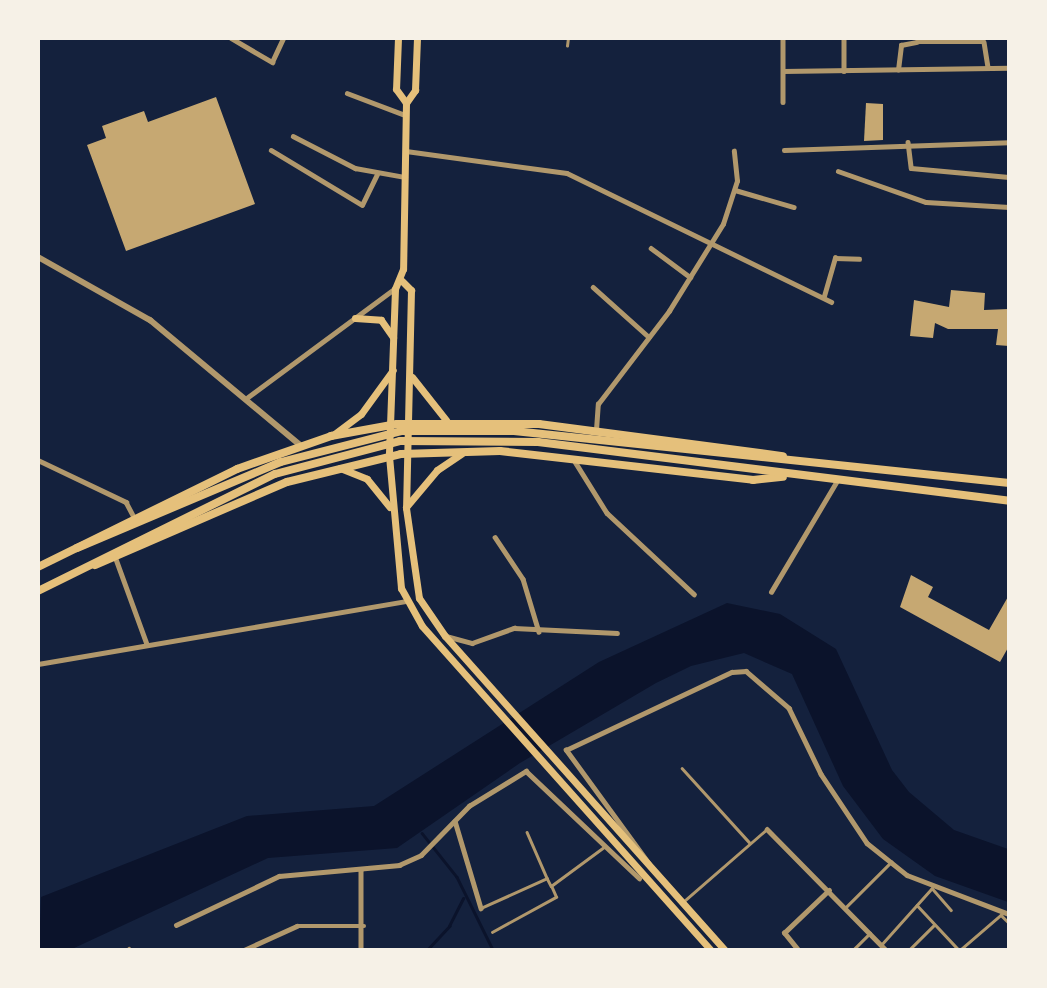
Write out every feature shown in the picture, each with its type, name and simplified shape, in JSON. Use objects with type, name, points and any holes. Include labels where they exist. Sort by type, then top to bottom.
[{"type":"highway","points":[[38,567],[133,515],[300,445],[331,436],[410,423],[446,420],[596,430],[794,459],[1009,483]]},
{"type":"highway","points":[[436,421],[436,451]]},
{"type":"highway","points":[[364,430],[368,460]]},
{"type":"highway","points":[[77,548],[106,540],[281,462],[402,431],[514,431],[758,459],[794,459]]},
{"type":"highway","points":[[84,569],[112,550],[294,467],[400,441],[499,439],[1009,501]]},
{"type":"highway","points":[[39,590],[84,569],[116,559],[251,497],[336,467],[389,456],[468,450],[574,459],[753,480],[793,475]]},
{"type":"highway","points":[[998,500],[1009,509]]},
{"type":"main road","points":[[398,38],[397,89],[406,103]]},
{"type":"main road","points":[[417,38],[415,90],[406,103],[405,115],[402,281],[395,289],[389,456],[391,508],[407,601],[489,701],[711,950]]},
{"type":"main road","points":[[402,281],[411,290],[410,423],[405,508],[419,598],[445,636],[725,950]]},
{"type":"main road","points":[[355,318],[381,320],[394,339]]},
{"type":"main road","points":[[331,436],[361,414],[393,369]]},
{"type":"main road","points":[[410,373],[427,404],[446,420]]},
{"type":"main road","points":[[405,508],[437,470],[468,450]]},
{"type":"main road","points":[[336,467],[367,479],[391,508]]},
{"type":"main road","points":[[407,601],[419,598]]},
{"type":"street","points":[[231,38],[272,62],[283,38]]},
{"type":"street","points":[[783,38],[783,102]]},
{"type":"street","points":[[844,38],[844,71]]},
{"type":"street","points":[[898,70],[901,45],[917,42],[984,42],[988,67]]},
{"type":"street","points":[[783,71],[1009,68]]},
{"type":"street","points":[[347,93],[405,115]]},
{"type":"street","points":[[293,136],[377,174],[405,177]]},
{"type":"street","points":[[784,150],[908,142],[1009,142]]},
{"type":"street","points":[[908,142],[911,168],[1009,177]]},
{"type":"street","points":[[271,150],[362,205],[377,174]]},
{"type":"street","points":[[405,151],[567,173],[709,246],[824,296],[831,302]]},
{"type":"street","points":[[596,430],[598,404],[649,337],[709,246],[735,190],[734,151]]},
{"type":"street","points":[[838,171],[926,202],[1009,208]]},
{"type":"street","points":[[735,190],[794,207]]},
{"type":"street","points":[[651,248],[690,277]]},
{"type":"street","points":[[38,257],[150,320],[248,397],[300,445]]},
{"type":"street","points":[[824,296],[835,258],[859,259]]},
{"type":"street","points":[[593,287],[649,337]]},
{"type":"street","points":[[248,397],[395,289]]},
{"type":"street","points":[[574,459],[607,513],[694,594]]},
{"type":"street","points":[[38,460],[126,502],[133,515]]},
{"type":"street","points":[[771,592],[786,576],[837,481]]},
{"type":"street","points":[[495,537],[523,579],[539,632]]},
{"type":"street","points":[[116,559],[147,644]]},
{"type":"street","points":[[38,664],[407,601]]},
{"type":"street","points":[[445,636],[472,643],[501,630],[617,633]]},
{"type":"street","points":[[649,865],[613,806],[566,750],[732,671],[747,671],[789,708],[840,804],[891,862],[932,888],[1004,914]]},
{"type":"street","points":[[176,925],[279,876],[361,871],[421,855],[444,834],[454,820],[526,771],[639,878]]},
{"type":"street","points":[[454,820],[481,908]]},
{"type":"street","points":[[767,829],[886,950]]},
{"type":"street","points":[[361,871],[364,926],[361,950]]},
{"type":"street","points":[[798,950],[784,933],[829,890]]},
{"type":"street","points":[[244,950],[297,926],[364,926]]},
{"type":"lane","points":[[567,46],[568,38]]},
{"type":"lane","points":[[682,768],[749,842]]},
{"type":"lane","points":[[683,902],[767,829]]},
{"type":"lane","points":[[492,932],[556,897],[527,832]]},
{"type":"lane","points":[[551,886],[607,845]]},
{"type":"lane","points":[[845,907],[891,862]]},
{"type":"lane","points":[[481,908],[547,878]]},
{"type":"lane","points":[[881,944],[932,888],[951,910]]},
{"type":"lane","points":[[918,905],[959,950],[1004,914],[1009,923]]},
{"type":"lane","points":[[909,950],[935,925]]},
{"type":"lane","points":[[853,950],[870,933]]},
{"type":"water","points":[[727,603],[780,614],[836,649],[892,770],[909,792],[954,830],[1008,849],[1008,902],[935,876],[883,839],[843,786],[792,674],[744,653],[691,666],[656,683],[520,763],[397,848],[268,858],[72,949],[39,949],[41,897],[247,816],[374,806],[599,662]]},
{"type":"building","points":[[216,97],[255,204],[126,251],[87,145],[106,138],[102,126],[144,111],[148,122]]},
{"type":"building","points":[[866,103],[883,104],[883,140],[864,141]]},
{"type":"building","points":[[951,290],[985,293],[984,310],[1009,309],[1009,346],[996,345],[998,329],[948,329],[935,323],[933,338],[910,336],[914,300],[949,307]]},
{"type":"building","points":[[911,575],[933,587],[928,597],[989,630],[1009,595],[1009,646],[1000,662],[900,607]]},
{"type":"waterway","points":[[422,833],[457,877],[493,950]]},
{"type":"waterway","points":[[427,950],[449,926],[463,898]]}]
